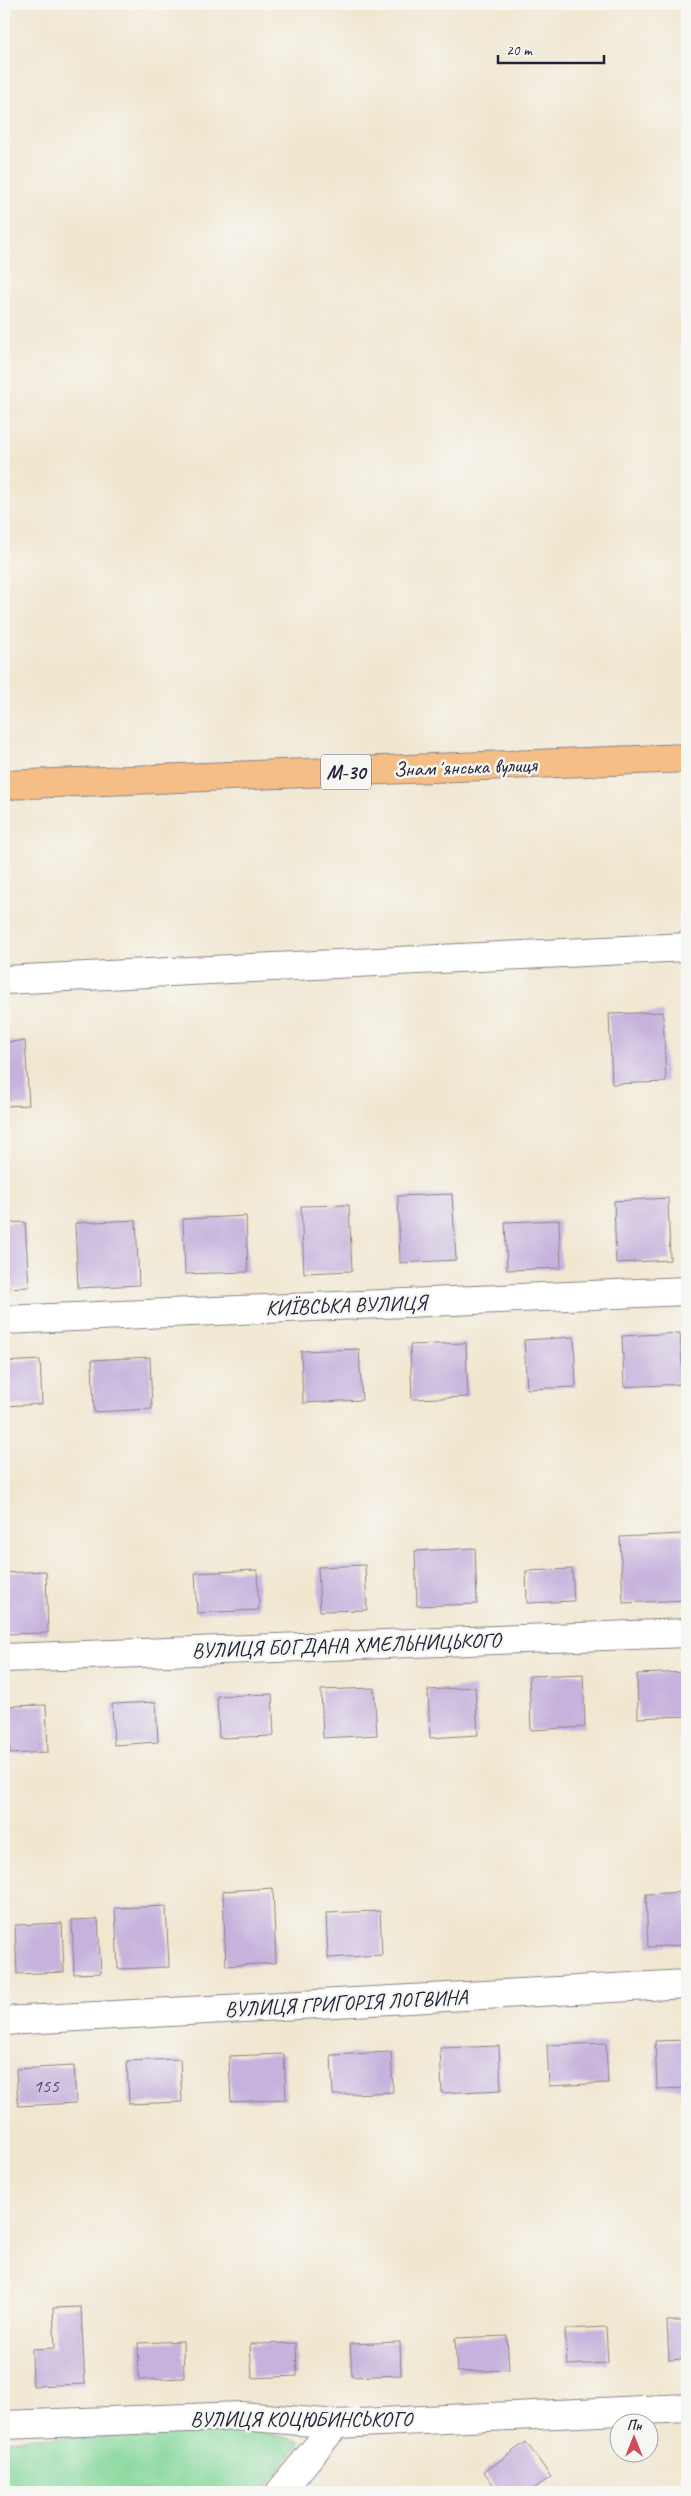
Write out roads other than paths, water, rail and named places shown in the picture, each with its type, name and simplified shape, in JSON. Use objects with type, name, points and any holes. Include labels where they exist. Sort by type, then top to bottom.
[{"type":"highway","name":"Знамʼянська вулиця","points":[[4,785],[687,758]]},
{"type":"street","points":[[4,980],[687,947]]},
{"type":"street","name":"КИЇВСЬКА ВУЛИЦЯ","points":[[4,1320],[687,1291]]},
{"type":"street","name":"ВУЛИЦЯ БОГДАНА ХМЕЛЬНИЦЬКОГО","points":[[4,1658],[687,1633]]},
{"type":"street","name":"ВУЛИЦЯ ГРИГОРІЯ ЛОГВИНА","points":[[4,2021],[687,1984]]},
{"type":"street","name":"ВУЛИЦЯ КОЦЮБИНСЬКОГО","points":[[4,2425],[241,2416],[336,2424],[687,2408]]},
{"type":"street","points":[[280,2492],[336,2424]]}]
